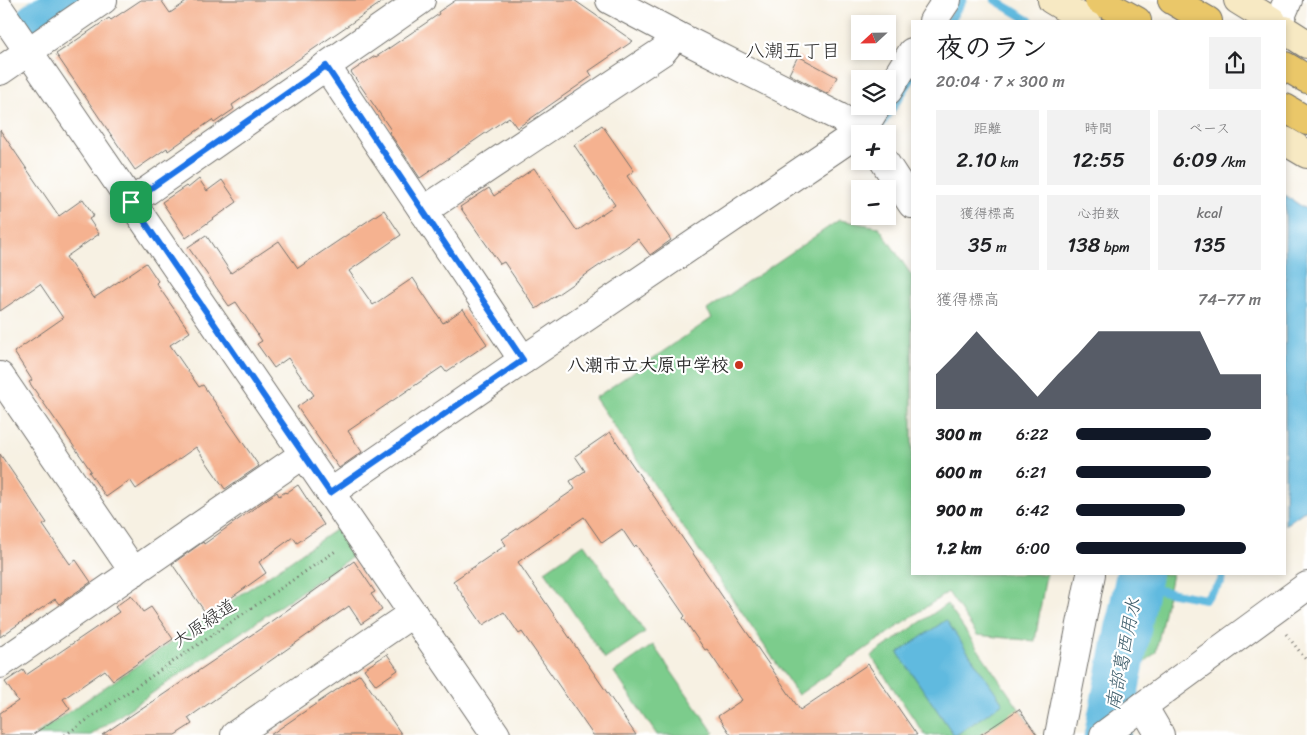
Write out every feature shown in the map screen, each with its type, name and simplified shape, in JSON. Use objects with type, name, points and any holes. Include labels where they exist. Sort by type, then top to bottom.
[{"type":"highway","points":[[1099,0],[1135,20]]},
{"type":"highway","points":[[1172,0],[1206,20]]},
{"type":"highway","points":[[1286,67],[1307,79]]},
{"type":"highway","points":[[1286,109],[1307,121]]},
{"type":"main road","points":[[1052,0],[1085,20]]},
{"type":"main road","points":[[1238,0],[1270,20]]},
{"type":"main road","points":[[1286,31],[1307,44]]},
{"type":"main road","points":[[1286,142],[1307,154]]},
{"type":"street","points":[[0,71],[103,0]]},
{"type":"street","points":[[131,202],[421,0]]},
{"type":"street","points":[[610,0],[852,125]]},
{"type":"street","points":[[934,20],[947,0]]},
{"type":"street","points":[[1279,20],[1288,0]]},
{"type":"street","points":[[0,10],[496,735]]},
{"type":"street","points":[[423,211],[663,52],[676,35]]},
{"type":"street","points":[[896,78],[911,54]]},
{"type":"street","points":[[326,66],[523,360]]},
{"type":"street","points":[[330,493],[523,360],[851,141]]},
{"type":"street","points":[[890,170],[911,202]]},
{"type":"street","points":[[0,376],[134,572]]},
{"type":"street","points":[[0,664],[304,454]]},
{"type":"street","points":[[1059,735],[1091,575]]},
{"type":"street","points":[[1104,735],[1307,586]]},
{"type":"street","points":[[242,733],[413,613]]},
{"type":"street","points":[[1142,706],[1160,735]]},
{"type":"path","name":"大原緑道","points":[[64,735],[359,535]]},
{"type":"path","points":[[1283,630],[1307,661]]},
{"type":"green space","points":[[839,220],[851,222],[851,225],[879,227],[911,275],[911,575],[1046,575],[1035,641],[977,635],[948,592],[798,695],[595,398],[712,318],[707,310]]},
{"type":"green space","points":[[338,528],[356,554],[91,735],[35,735]]},
{"type":"green space","points":[[584,544],[645,632],[605,659],[545,571]]},
{"type":"green space","points":[[1153,575],[1172,575],[1156,652],[1134,672]]},
{"type":"green space","points":[[947,604],[1037,735],[925,735],[871,656]]},
{"type":"green space","points":[[653,645],[714,733],[711,735],[657,735],[614,672]]},
{"type":"water","points":[[1286,196],[1307,210],[1307,509],[1286,524]]},
{"type":"water","points":[[946,620],[1003,703],[956,735],[954,735],[898,653]]},
{"type":"building","points":[[141,0],[161,0],[170,13],[189,0],[385,0],[232,105],[234,109],[214,123],[212,120],[168,151],[167,148],[135,170],[56,54],[109,18],[111,20]]},
{"type":"building","points":[[456,0],[574,0],[633,41],[589,71],[592,76],[517,128],[509,117],[420,178],[389,132],[391,130],[351,72],[439,14],[438,12]]},
{"type":"building","points":[[798,56],[837,77],[828,94],[789,74]]},
{"type":"building","points":[[602,125],[634,171],[627,176],[671,240],[650,255],[638,239],[536,309],[504,262],[500,264],[460,207],[489,188],[494,196],[534,168],[577,231],[615,205],[574,145]]},
{"type":"building","points":[[0,130],[59,216],[83,199],[94,216],[89,219],[99,234],[66,257],[94,298],[146,263],[158,281],[156,283],[190,332],[170,345],[199,387],[203,385],[259,466],[225,489],[196,447],[136,489],[130,480],[106,497],[89,472],[91,471],[29,382],[32,380],[14,352],[63,318],[40,284],[0,311]]},
{"type":"building","points":[[199,179],[207,191],[222,180],[237,202],[186,238],[162,202],[186,186],[188,188]]},
{"type":"building","points":[[384,210],[401,235],[349,271],[373,305],[413,278],[443,323],[463,309],[487,344],[446,372],[442,367],[348,431],[362,452],[339,468],[297,407],[314,395],[288,358],[274,368],[257,344],[262,341],[236,302],[229,306],[188,247],[206,235],[231,273],[279,241],[298,268]]},
{"type":"building","points":[[610,432],[800,710],[868,664],[917,735],[731,735],[718,716],[742,700],[683,618],[685,616],[636,545],[634,547],[622,529],[602,543],[584,517],[518,562],[636,735],[593,735],[522,632],[519,634],[504,612],[483,625],[453,581],[506,545],[502,539],[575,489],[570,481],[585,471],[575,456]]},
{"type":"building","points":[[0,454],[47,523],[43,525],[70,564],[76,560],[91,582],[59,604],[55,599],[0,637]]},
{"type":"building","points":[[298,485],[324,525],[297,543],[293,537],[259,562],[266,573],[207,615],[172,564],[203,542],[204,544],[277,492],[279,496]]},
{"type":"building","points":[[354,561],[375,592],[371,594],[382,610],[361,624],[349,606],[188,718],[192,724],[175,735],[102,735],[263,627]]},
{"type":"building","points":[[131,595],[143,612],[151,607],[173,639],[113,680],[105,670],[63,699],[70,709],[32,735],[0,735],[0,713],[18,701],[5,682],[23,670],[26,675],[119,612],[115,607]]},
{"type":"building","points":[[387,654],[398,670],[376,685],[364,669]]},
{"type":"building","points":[[360,674],[402,735],[270,735]]},
{"type":"building","points":[[1019,709],[1037,735],[980,735]]},
{"type":"waterway","points":[[36,25],[72,0]]},
{"type":"waterway","points":[[951,20],[963,0]]},
{"type":"waterway","points":[[995,0],[1028,20]]},
{"type":"waterway","points":[[882,124],[911,80]]},
{"type":"waterway","name":"南部葛西用水","points":[[1107,735],[1139,575]]},
{"type":"waterway","points":[[1137,586],[1205,599],[1221,582],[1222,575]]},
{"type":"place","name":"八潮市立大原中学校","points":[[739,365]]},
{"type":"district","name":"八潮五丁目","points":[[793,50]]},
{"type":"route","points":[[326,66],[523,360],[330,493],[131,202],[326,66]]}]
